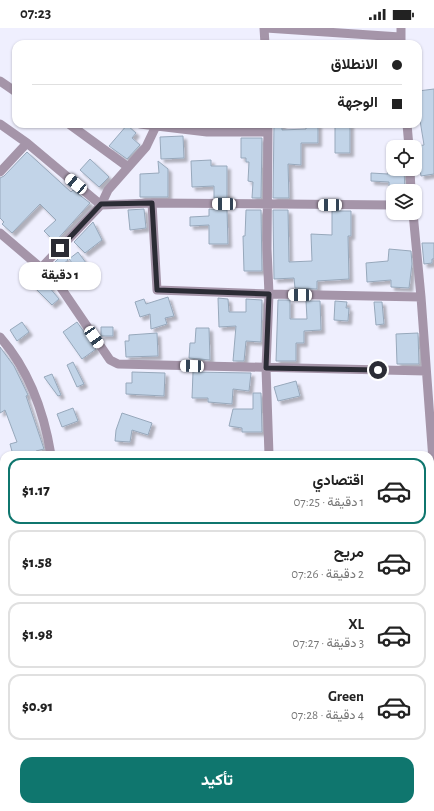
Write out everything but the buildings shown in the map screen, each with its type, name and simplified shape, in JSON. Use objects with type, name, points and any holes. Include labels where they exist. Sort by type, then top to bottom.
[{"type":"street","points":[[265,40],[265,28],[400,36]]},
{"type":"street","points":[[0,80],[12,89]]},
{"type":"street","points":[[0,124],[27,143],[101,204],[386,204]]},
{"type":"street","points":[[75,128],[128,166]]},
{"type":"street","points":[[41,268],[101,204],[108,190],[146,147],[155,128]]},
{"type":"street","points":[[173,128],[207,132],[268,128],[267,249],[269,294],[266,368],[269,451]]},
{"type":"street","points":[[407,128],[408,140]]},
{"type":"street","points":[[0,172],[27,143]]},
{"type":"street","points":[[152,203],[157,290],[421,297]]},
{"type":"street","points":[[414,220],[432,451]]},
{"type":"street","points":[[0,233],[59,285],[110,360],[118,364],[426,371]]},
{"type":"street","points":[[0,337],[18,360],[30,383],[44,419],[50,451]]},
{"type":"street","points":[[434,596],[434,603]]},
{"type":"route","points":[[60,248],[101,204],[152,203],[157,290],[269,294],[266,368],[378,370]]}]
